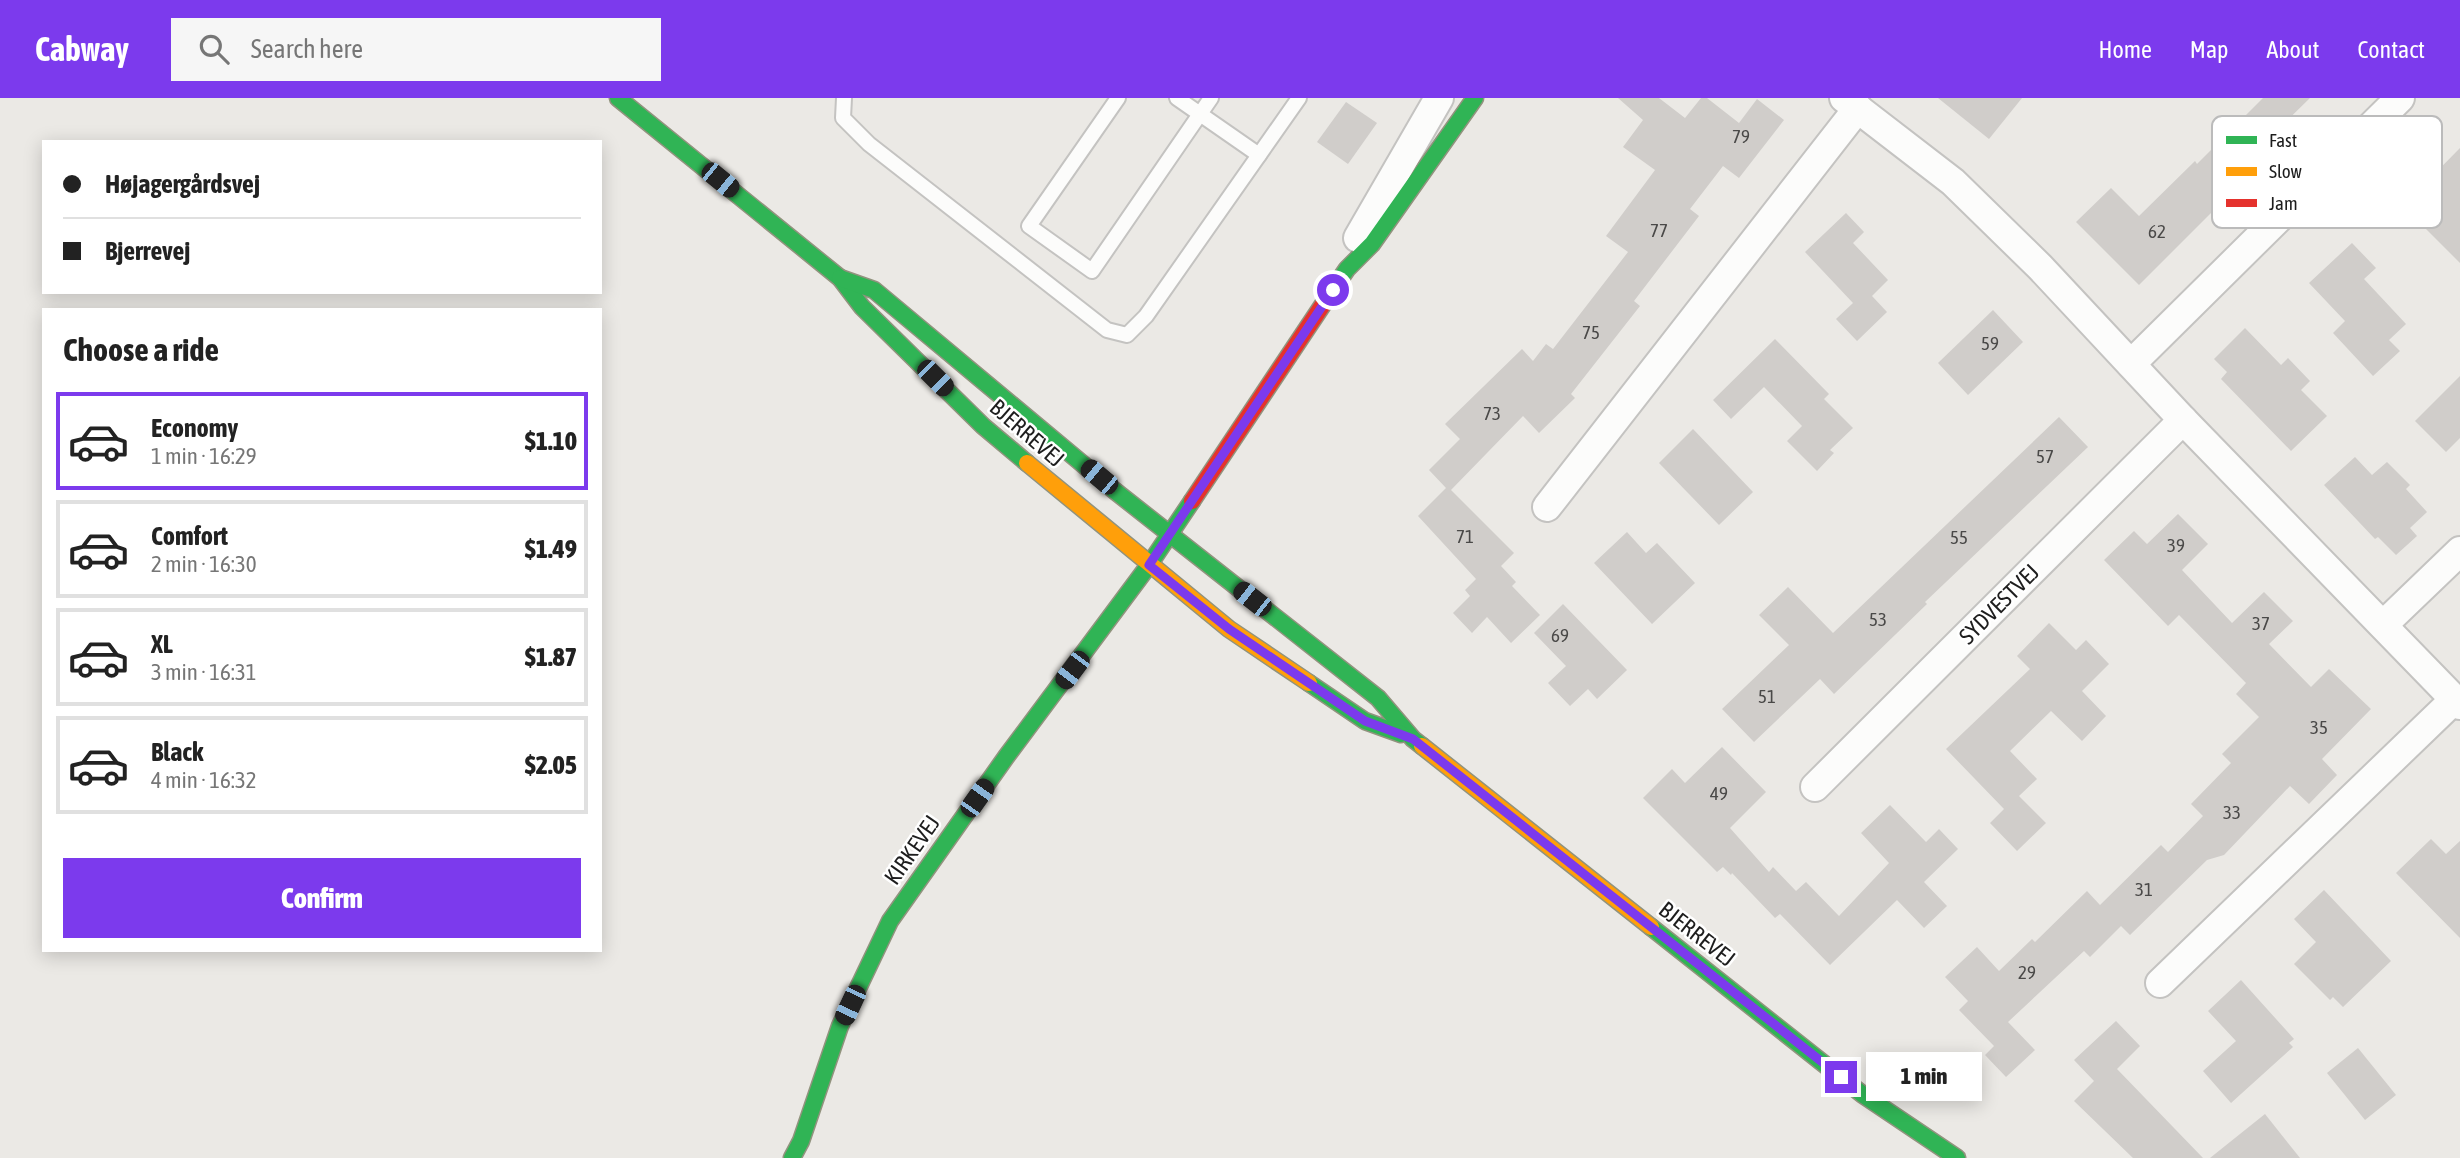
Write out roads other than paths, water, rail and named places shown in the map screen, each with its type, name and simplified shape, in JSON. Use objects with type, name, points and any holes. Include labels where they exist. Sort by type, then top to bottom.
[{"type":"street","name":"BJERREVEJ","points":[[618,98],[840,278],[862,307],[983,426],[1149,565],[1229,629],[1365,721],[1413,739]]},
{"type":"street","points":[[1347,269],[1359,234],[1439,98]]},
{"type":"street","name":"KIRKEVEJ","points":[[792,1158],[801,1141],[840,1026],[890,921],[1006,757],[1149,565],[1347,269],[1373,244],[1475,98]]},
{"type":"street","points":[[2382,116],[2400,98]]},
{"type":"street","points":[[1547,507],[1851,102],[1953,182],[2040,267],[2183,421],[2458,702],[2161,983]]},
{"type":"street","points":[[2131,364],[2269,228]]},
{"type":"street","name":"BJERREVEJ","points":[[840,278],[874,290],[1170,535],[1378,698],[1413,739],[1862,1094],[1957,1158]]},
{"type":"street","name":"SYDVESTVEJ","points":[[1815,787],[2183,421]]},
{"type":"street","points":[[2383,625],[2460,551]]},
{"type":"lane","points":[[844,98],[843,118],[869,144],[1107,330],[1127,335],[1146,316],[1299,98]]},
{"type":"lane","points":[[1118,98],[1029,226],[1092,271],[1211,98]]},
{"type":"lane","points":[[1177,98],[1259,155]]}]
